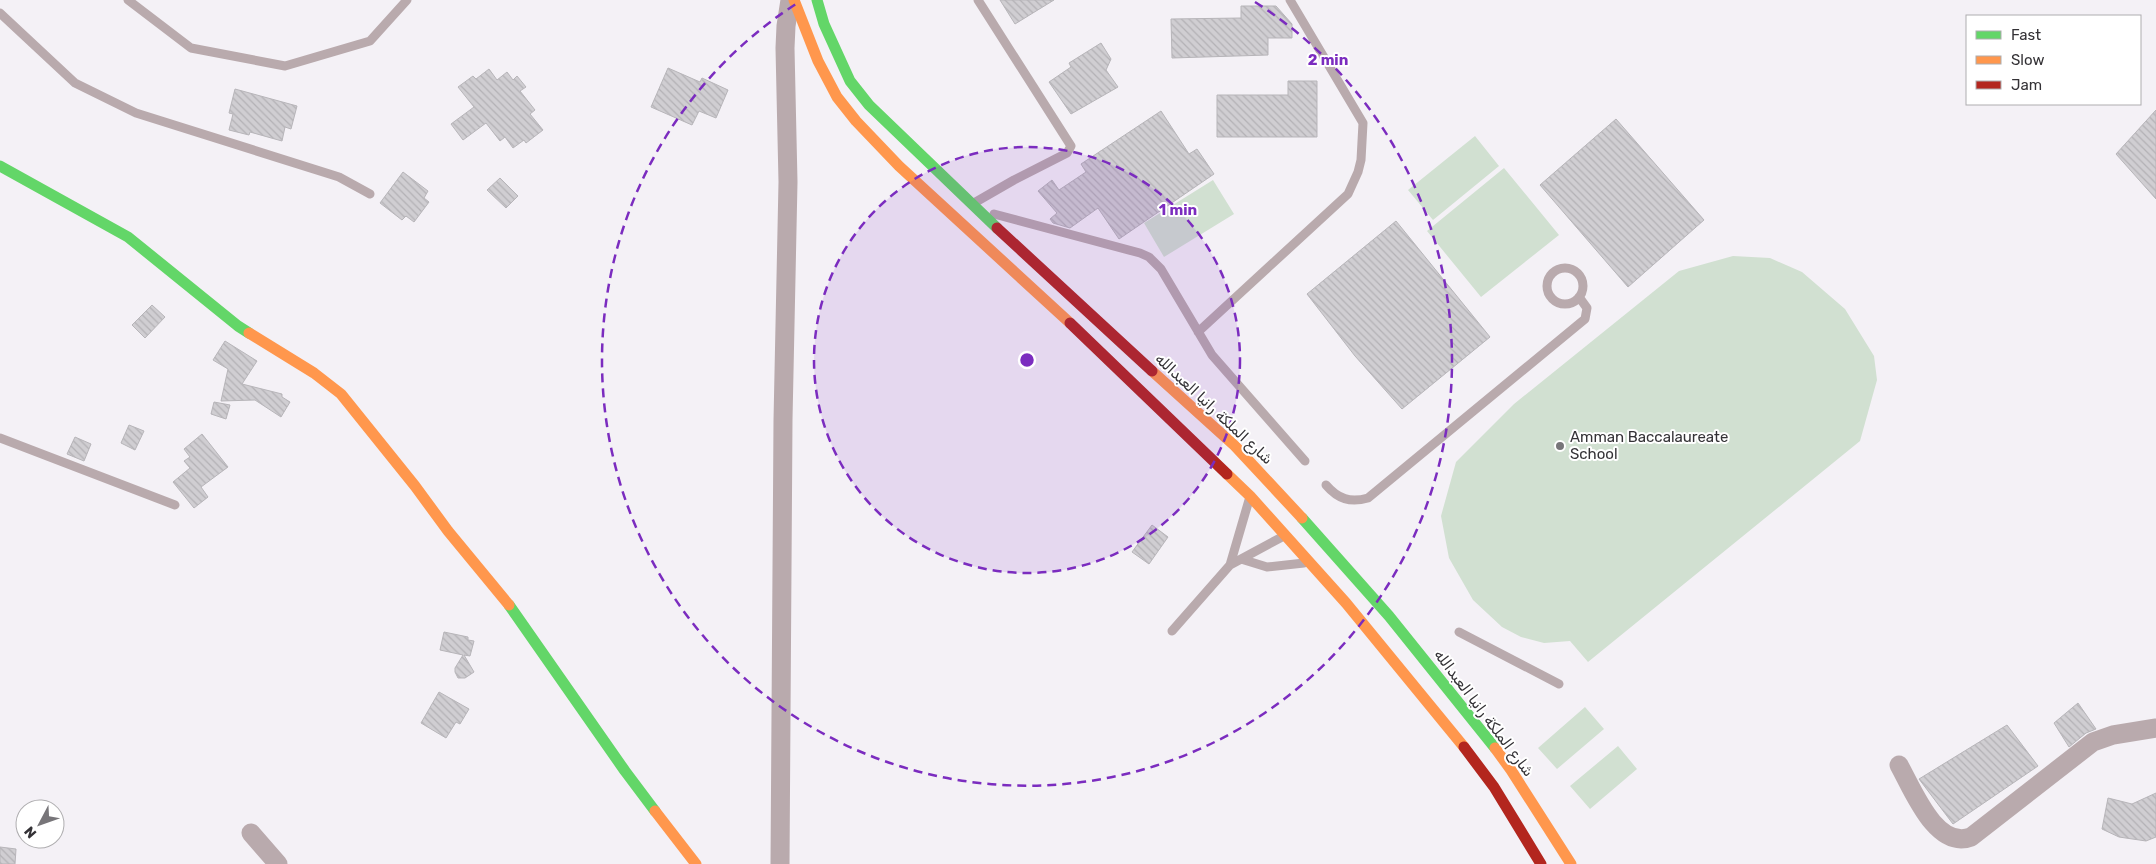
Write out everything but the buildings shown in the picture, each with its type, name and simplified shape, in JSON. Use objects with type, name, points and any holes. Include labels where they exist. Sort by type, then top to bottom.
[{"type":"main road","points":[[792,0],[809,43],[837,97],[878,145],[1064,317],[1250,496],[1286,535],[1426,699],[1476,761],[1541,864]]},
{"type":"main road","name":"شارع الملكة رانيا العبدالله","points":[[817,0],[831,43],[858,92],[893,130],[974,207],[1108,332],[1218,430],[1326,543],[1389,616],[1477,725],[1511,770],[1571,864]]},
{"type":"main road","points":[[0,166],[128,237],[238,326],[314,373],[341,394],[415,486],[448,531],[514,610],[626,771],[696,864]]},
{"type":"street","points":[[780,864],[782,420],[788,190],[785,48],[786,26],[792,0]]},
{"type":"street","points":[[1899,765],[1933,823],[1946,835],[1954,839],[1963,840],[1980,830],[2093,742],[2113,735],[2156,728]]},
{"type":"street","points":[[251,833],[278,864]]},
{"type":"lane","points":[[128,0],[191,48],[285,66],[370,41],[407,0]]},
{"type":"lane","points":[[974,207],[1014,180],[1067,153],[1071,146],[978,0]]},
{"type":"lane","points":[[1198,332],[1348,194],[1358,172],[1363,148],[1363,123],[1290,0]]},
{"type":"lane","points":[[0,13],[75,83],[136,112],[338,177],[370,194]]},
{"type":"lane","points":[[974,207],[1149,257],[1165,275],[1212,355],[1305,462]]},
{"type":"lane","points":[[1560,268],[1573,270],[1582,279],[1583,285],[1578,297],[1569,303],[1563,304],[1552,299],[1546,288],[1550,275],[1560,268]]},
{"type":"lane","points":[[1326,485],[1333,494],[1346,500],[1368,498],[1585,319],[1587,308],[1578,297]]},
{"type":"lane","points":[[0,438],[176,506]]},
{"type":"lane","points":[[1230,565],[1250,496]]},
{"type":"lane","points":[[1172,631],[1230,565],[1286,535]]},
{"type":"lane","points":[[1241,559],[1267,567],[1310,562]]},
{"type":"lane","points":[[1459,632],[1559,684]]},
{"type":"green space","points":[[1475,136],[1499,166],[1433,220],[1408,190]]},
{"type":"green space","points":[[1504,168],[1559,235],[1481,297],[1427,231]]},
{"type":"green space","points":[[1213,180],[1234,214],[1164,257],[1144,223]]},
{"type":"green space","points":[[1733,256],[1770,258],[1802,272],[1845,309],[1874,356],[1877,380],[1860,441],[1588,662],[1570,641],[1544,643],[1521,637],[1502,627],[1473,600],[1449,558],[1441,516],[1456,462],[1514,404],[1679,271]]},
{"type":"green space","points":[[1585,707],[1604,729],[1557,769],[1538,748]]},
{"type":"green space","points":[[1618,746],[1637,769],[1590,809],[1570,786]]},
{"type":"traffic: fast","points":[[817,0],[824,24],[850,81],[869,105],[997,228]]},
{"type":"traffic: fast","points":[[0,166],[128,237],[249,333]]},
{"type":"traffic: fast","points":[[1302,518],[1389,616],[1495,748]]},
{"type":"traffic: fast","points":[[509,605],[655,811]]},
{"type":"traffic: slow","points":[[794,0],[818,61],[837,97],[856,121],[899,166],[1070,323]]},
{"type":"traffic: slow","points":[[249,333],[314,373],[341,394],[415,486],[448,531],[509,605]]},
{"type":"traffic: slow","points":[[1152,371],[1235,446],[1302,518]]},
{"type":"traffic: slow","points":[[1227,474],[1250,496],[1346,603],[1464,747]]},
{"type":"traffic: slow","points":[[1495,748],[1571,864]]},
{"type":"traffic: slow","points":[[655,811],[696,864]]},
{"type":"traffic: jam","points":[[997,228],[1152,371]]},
{"type":"traffic: jam","points":[[1070,323],[1227,474]]},
{"type":"traffic: jam","points":[[1464,747],[1494,787],[1541,864]]},
{"type":"place","name":"Amman Baccalaureate School","points":[[1560,446]]}]
